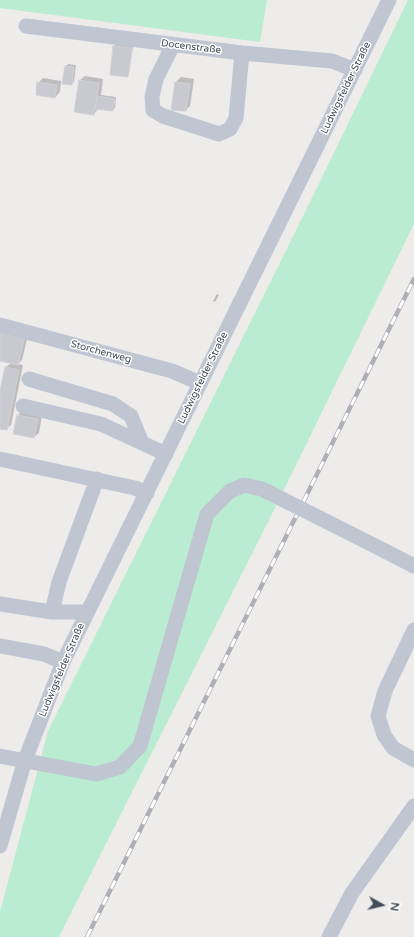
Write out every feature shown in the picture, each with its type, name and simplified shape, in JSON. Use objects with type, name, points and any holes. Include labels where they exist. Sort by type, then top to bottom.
[{"type":"street","name":"Ludwigsfelder Straße","points":[[0,846],[25,760],[63,662],[86,612],[147,493],[389,0]]},
{"type":"street","name":"Docenstraße","points":[[26,26],[242,53],[332,61],[355,70]]},
{"type":"street","points":[[173,45],[156,79],[152,97],[153,110],[163,116],[219,134],[230,129],[236,118],[242,53]]},
{"type":"street","name":"Storchenweg","points":[[0,325],[172,371],[200,383]]},
{"type":"street","points":[[29,379],[114,404],[131,416],[142,443]]},
{"type":"street","points":[[24,406],[101,424],[166,454]]},
{"type":"street","points":[[0,459],[97,479],[135,488],[147,493]]},
{"type":"street","points":[[52,612],[59,582],[97,479]]},
{"type":"street","points":[[0,756],[96,774],[120,767],[140,746],[207,514],[230,491],[244,485],[262,489],[414,566]]},
{"type":"street","points":[[0,604],[52,612],[86,612]]},
{"type":"street","points":[[410,758],[393,748],[384,735],[378,716],[385,691],[414,630]]},
{"type":"street","points":[[0,646],[44,654],[63,662]]},
{"type":"street","points":[[329,937],[352,893],[414,806]]},
{"type":"green space","points":[[0,0],[267,0],[260,42],[0,8]]},
{"type":"green space","points":[[408,0],[414,0],[414,224],[271,516],[59,937],[0,937],[0,912],[48,731],[310,202]]},
{"type":"building","points":[[113,46],[132,48],[128,77],[110,75]]},
{"type":"building","points":[[65,66],[74,67],[72,85],[62,84]]},
{"type":"building","points":[[79,80],[99,83],[94,115],[74,112]]},
{"type":"building","points":[[37,82],[57,85],[55,98],[36,95]]},
{"type":"building","points":[[175,82],[190,84],[186,111],[171,110]]},
{"type":"building","points":[[97,96],[115,99],[113,111],[95,109]]},
{"type":"building","points":[[0,333],[24,339],[18,365],[0,361]]},
{"type":"building","points":[[5,367],[19,370],[7,430],[0,429],[0,391]]},
{"type":"building","points":[[17,415],[38,419],[34,438],[13,434]]},
{"type":"railway","points":[[87,937],[414,279]]}]
